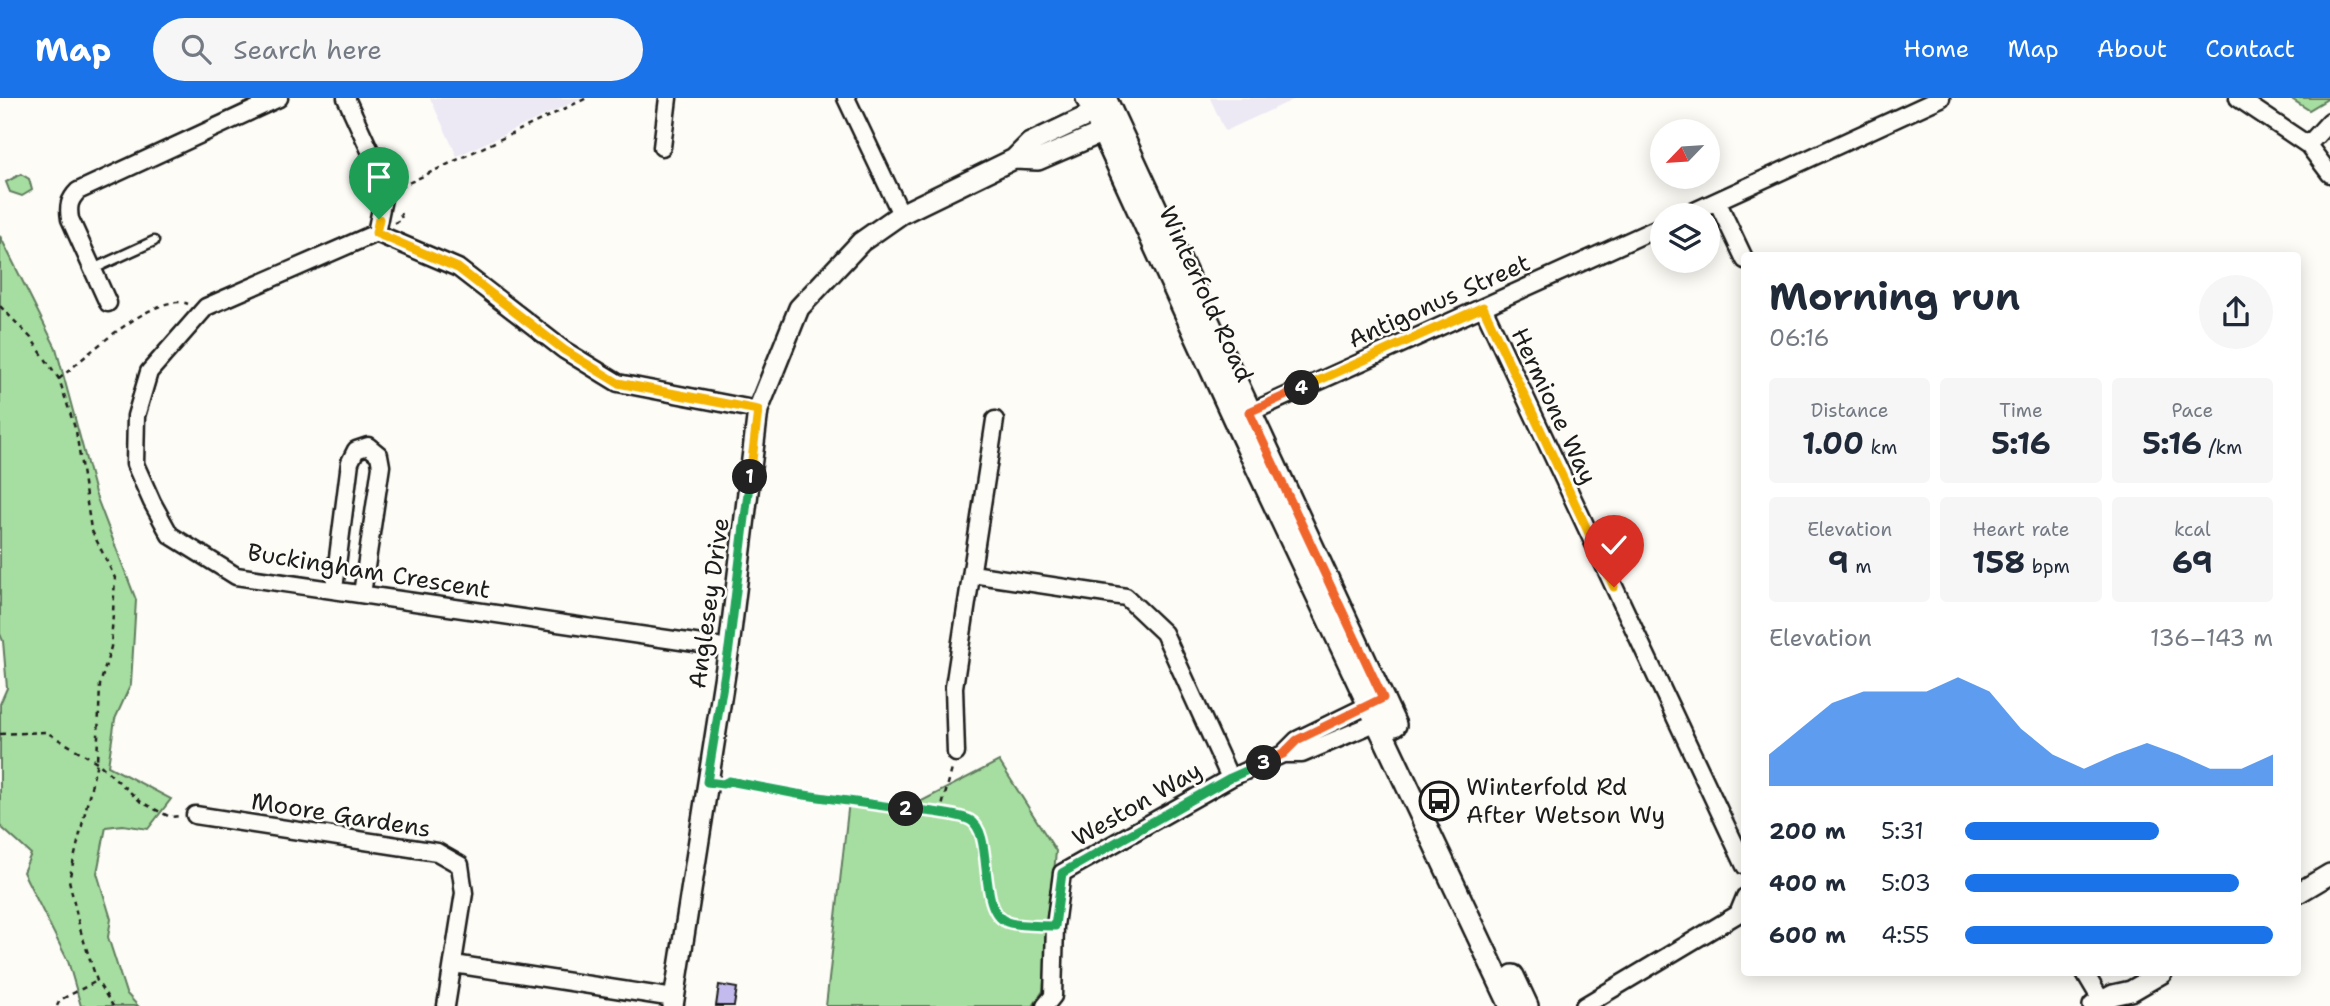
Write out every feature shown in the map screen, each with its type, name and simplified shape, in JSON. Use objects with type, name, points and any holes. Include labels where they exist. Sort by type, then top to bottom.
[{"type":"main road","name":"Winterfold Road","points":[[1099,104],[1381,710],[1527,1006]]},
{"type":"main road","name":"Winterfold Road","points":[[1381,710],[1511,1006]]},
{"type":"street","points":[[108,303],[70,219],[70,202],[78,191],[279,98]]},
{"type":"street","points":[[346,98],[385,189],[376,233],[458,268],[564,350],[618,383],[758,410]]},
{"type":"street","points":[[662,147],[668,98]]},
{"type":"street","points":[[846,98],[901,214]]},
{"type":"street","points":[[1713,203],[1941,98]]},
{"type":"street","points":[[2238,98],[2308,145],[2330,174]]},
{"type":"street","name":"Anglesey Drive","points":[[673,1002],[729,648],[758,410],[799,308],[861,242],[901,214],[1014,159],[1030,143],[1099,104]]},
{"type":"street","points":[[2308,145],[2330,121]]},
{"type":"street","name":"Anglesey Drive","points":[[1014,159],[1038,160],[1110,129]]},
{"type":"street","points":[[1717,201],[1741,252]]},
{"type":"street","name":"Antigonus Street","points":[[1242,416],[1650,231]]},
{"type":"street","name":"Buckingham Crescent","points":[[376,233],[206,307],[149,372],[136,416],[135,464],[170,535],[236,576],[729,648]]},
{"type":"street","name":"Hermione Way","points":[[1483,307],[1741,857]]},
{"type":"street","points":[[956,753],[954,687],[995,420]]},
{"type":"street","points":[[334,589],[350,462],[356,450],[368,446],[379,454],[381,466],[362,593]]},
{"type":"street","points":[[972,574],[1126,597],[1164,633],[1230,778]]},
{"type":"street","name":"Weston Way","points":[[1045,1006],[1053,996],[1055,926],[1062,873],[1230,778],[1283,754],[1302,754],[1381,710]]},
{"type":"street","name":"Moore Gardens","points":[[195,815],[437,852],[460,865],[464,893],[446,1006]]},
{"type":"street","points":[[2301,891],[2330,874]]},
{"type":"street","points":[[1584,1006],[1738,914],[1741,907]]},
{"type":"street","points":[[454,964],[673,1002]]},
{"type":"street","points":[[2086,976],[2097,1003],[2131,991],[2157,976]]},
{"type":"lane","points":[[93,269],[154,241]]},
{"type":"path","points":[[393,191],[587,98]]},
{"type":"path","points":[[376,233],[401,219],[396,200]]},
{"type":"path","points":[[59,379],[119,330],[165,303],[181,302],[201,312]]},
{"type":"path","points":[[0,306],[32,338],[59,379],[76,431],[91,529],[115,578],[111,647],[100,685],[97,762],[68,880],[97,981],[113,1006]]},
{"type":"path","points":[[0,734],[46,732],[97,762],[141,802],[170,817],[195,815]]},
{"type":"path","points":[[940,814],[956,753]]},
{"type":"path","points":[[707,782],[723,784],[729,781],[970,820],[979,830],[992,906],[1000,918],[1009,923],[1055,926]]},
{"type":"path","points":[[57,1006],[60,1000],[97,981]]},
{"type":"shaded area","points":[[430,98],[582,98],[457,156]]},
{"type":"shaded area","points":[[1210,98],[1297,98],[1225,131]]},
{"type":"green space","points":[[2290,98],[2329,98],[2309,110]]},
{"type":"green space","points":[[21,174],[29,179],[32,190],[22,196],[10,192],[6,182]]},
{"type":"green space","points":[[0,236],[56,348],[95,493],[136,600],[131,684],[115,719],[108,766],[171,799],[148,829],[123,825],[106,827],[97,873],[111,919],[108,937],[126,993],[138,1006],[81,1006],[68,961],[23,872],[31,854],[0,826],[0,704],[7,688],[0,634]]},
{"type":"green space","points":[[999,761],[1056,851],[1043,991],[1033,1006],[826,1006],[849,801],[918,803]]},
{"type":"building","points":[[719,985],[737,988],[734,1006],[716,1006]]},
{"type":"place","name":"Winterfold Rd After Wetson Wy","points":[[1439,801]]},
{"type":"route","points":[[379,219],[376,233],[458,268],[564,350],[618,383],[758,410],[729,648],[707,782],[723,784],[729,781],[970,820],[979,830],[992,906],[1000,918],[1009,923],[1055,926],[1062,873],[1230,778],[1283,754],[1297,740],[1383,698],[1249,412],[1483,307],[1614,587]]}]
